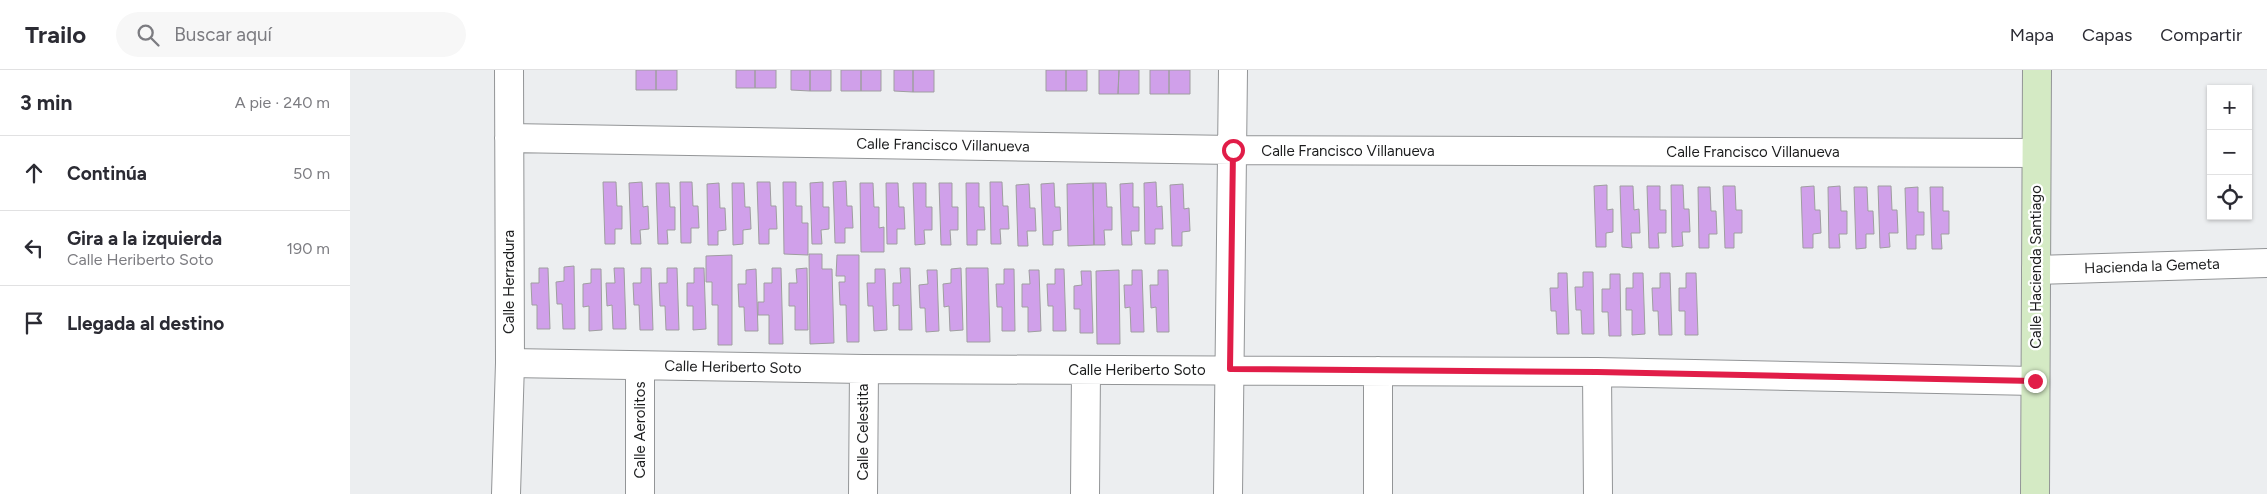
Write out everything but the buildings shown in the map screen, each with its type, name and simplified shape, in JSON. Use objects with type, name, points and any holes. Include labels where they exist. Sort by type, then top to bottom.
[{"type":"street","name":"Calle Herradura","points":[[506,494],[510,363],[509,70]]},
{"type":"street","points":[[1228,494],[1233,70]]},
{"type":"street","name":"Calle Hacienda Santiago","points":[[2035,494],[2037,70]]},
{"type":"street","name":"Calle Francisco Villanueva","points":[[509,138],[1233,150],[2036,153]]},
{"type":"street","name":"Hacienda la Gemeta","points":[[2036,270],[2267,262]]},
{"type":"street","name":"Calle Heriberto Soto","points":[[510,363],[864,370],[1230,369],[1597,372],[2035,381]]},
{"type":"street","name":"Calle Aerolitos","points":[[640,366],[640,494]]},
{"type":"street","name":"Calle Celestita","points":[[863,494],[864,370]]},
{"type":"street","points":[[1085,494],[1086,370]]},
{"type":"street","points":[[1378,371],[1378,494]]},
{"type":"street","points":[[1597,372],[1598,494]]},
{"type":"route","points":[[1233,150],[1230,369],[1597,372],[2035,381]]}]
